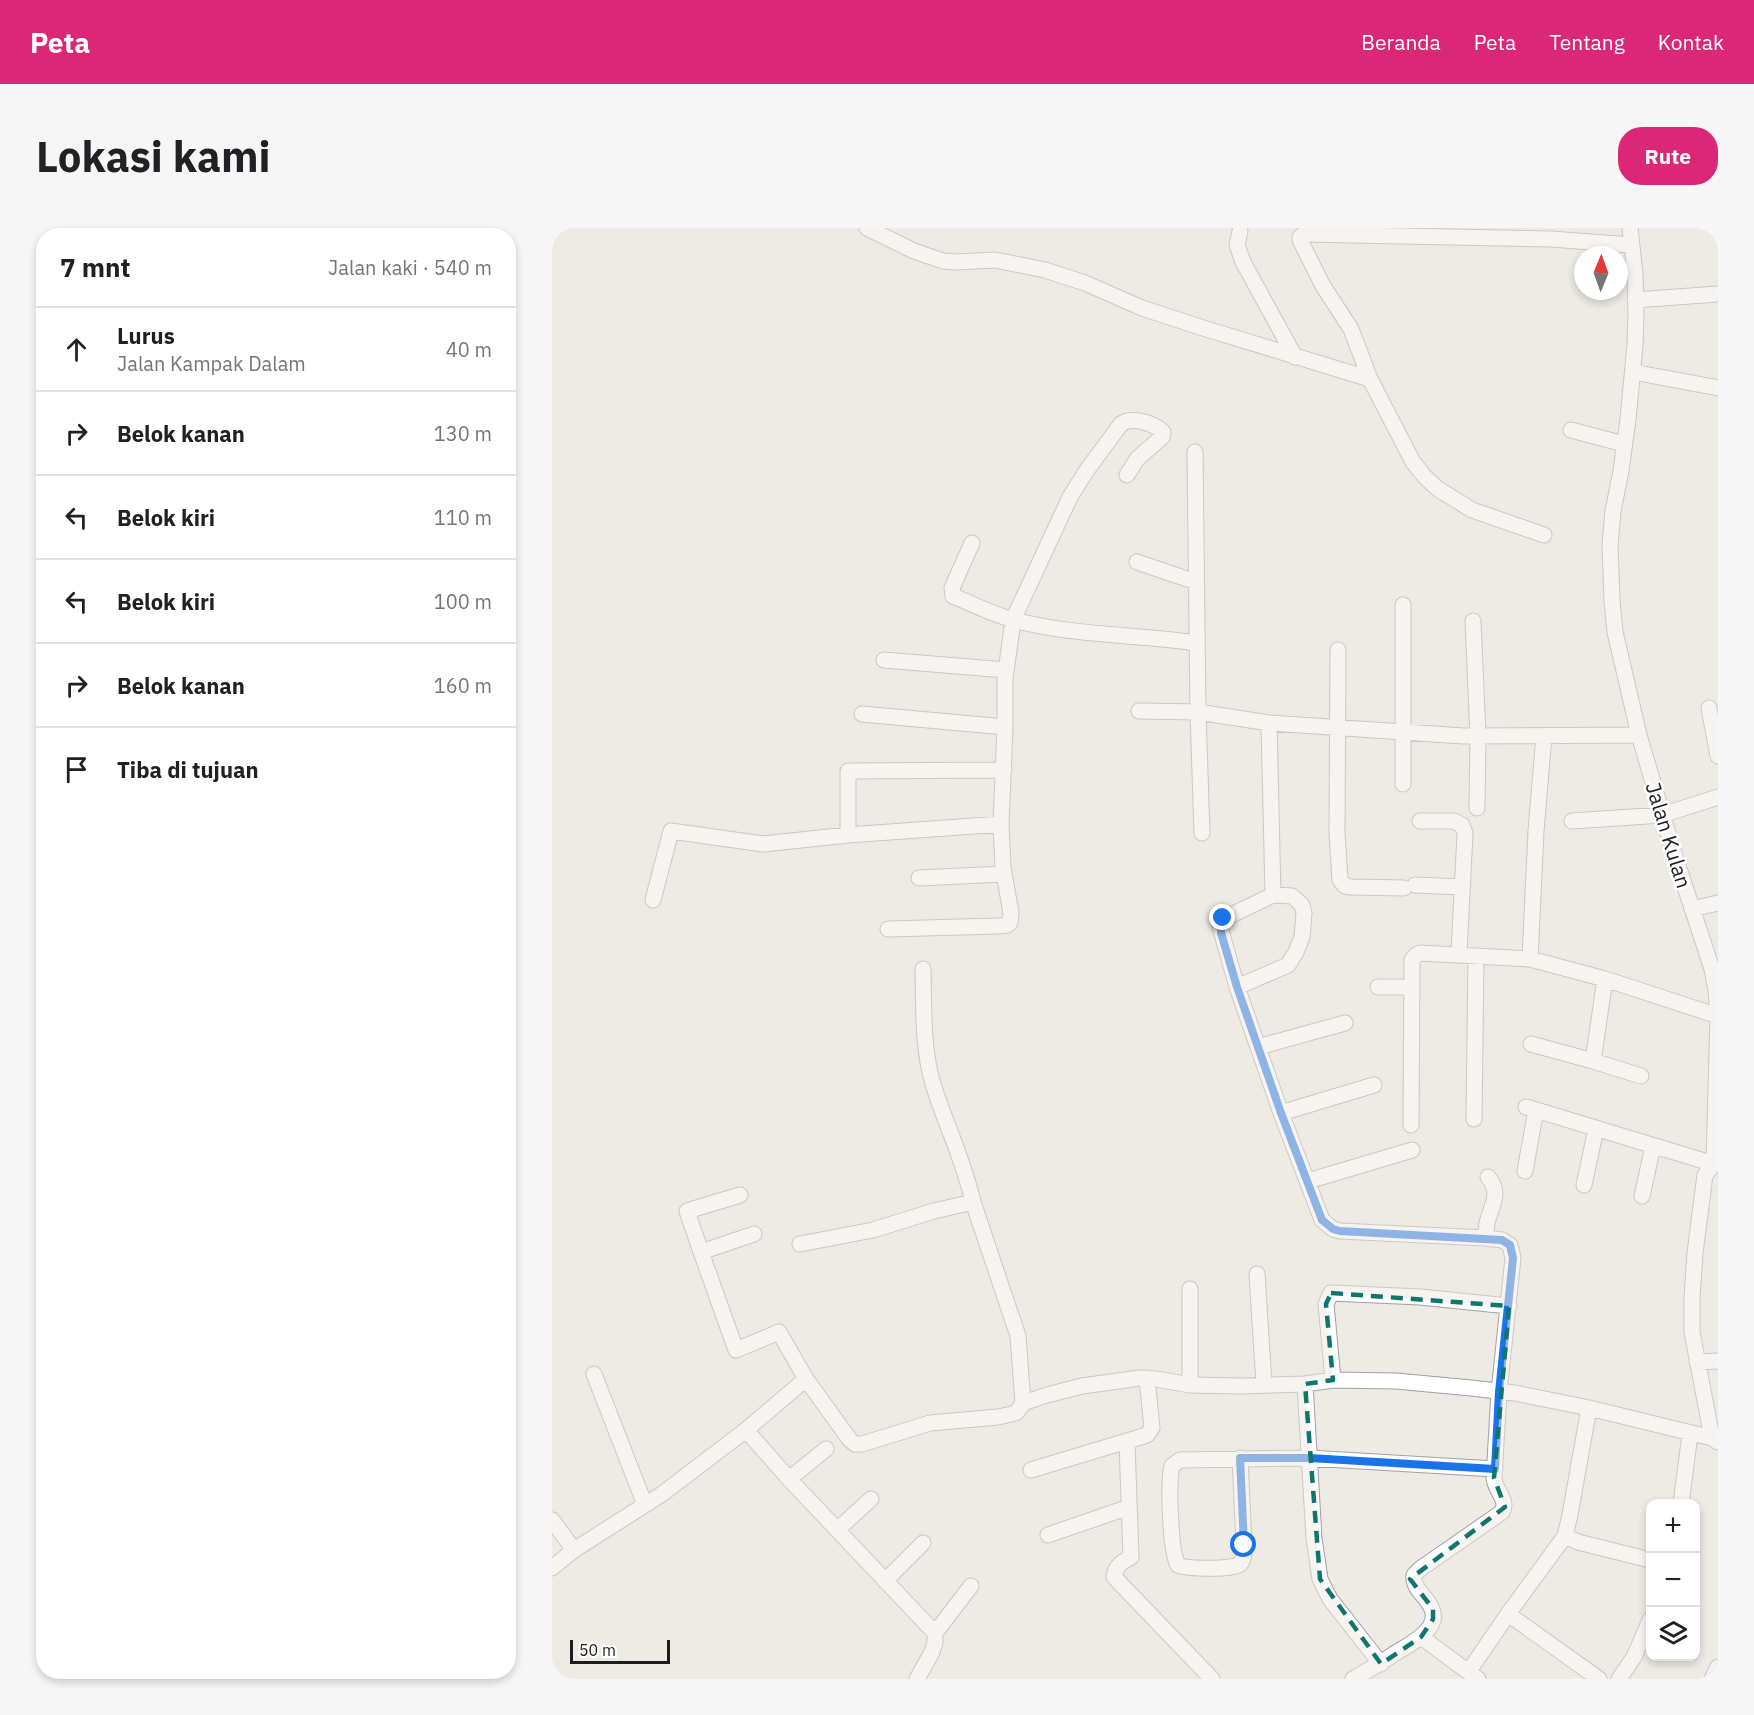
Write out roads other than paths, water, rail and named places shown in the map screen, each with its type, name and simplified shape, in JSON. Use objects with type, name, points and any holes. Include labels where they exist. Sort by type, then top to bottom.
[{"type":"street","points":[[867,228],[914,251],[943,261],[995,260],[1045,270],[1085,283],[1142,308],[1370,379]]},
{"type":"street","name":"Jalan Kulan","points":[[1630,228],[1635,274],[1636,315],[1633,372],[1613,511],[1610,578],[1616,632],[1639,735],[1662,815],[1712,969],[1716,992],[1718,1016],[1712,1172],[1695,1253],[1692,1297],[1692,1332],[1715,1440]]},
{"type":"street","points":[[1240,231],[1237,245],[1243,262],[1295,357]]},
{"type":"street","points":[[1544,535],[1472,510],[1438,489],[1425,477],[1413,462],[1370,379],[1351,328],[1323,286],[1300,237],[1304,234],[1390,232],[1550,234],[1631,245]]},
{"type":"street","points":[[1635,300],[1718,294]]},
{"type":"street","points":[[1633,372],[1718,388]]},
{"type":"street","points":[[888,929],[1010,924],[1011,913],[1004,874],[1001,824],[1006,670],[1013,620],[1070,497],[1121,424],[1131,420],[1160,429],[1162,437],[1137,459],[1127,475]]},
{"type":"street","points":[[1571,430],[1624,444]]},
{"type":"street","points":[[1195,452],[1202,833]]},
{"type":"street","points":[[972,543],[952,588],[953,596],[1013,620],[1076,632],[1160,638],[1197,644]]},
{"type":"street","points":[[1137,562],[1196,582]]},
{"type":"street","points":[[1403,605],[1403,784]]},
{"type":"street","points":[[1473,621],[1478,736],[1477,808]]},
{"type":"street","points":[[1338,650],[1337,833],[1340,880],[1345,886],[1351,887],[1462,887]]},
{"type":"street","points":[[884,660],[1006,670]]},
{"type":"street","points":[[1709,708],[1718,756]]},
{"type":"street","points":[[1139,711],[1198,712],[1269,723],[1478,736],[1639,735]]},
{"type":"street","points":[[862,714],[1005,727]]},
{"type":"street","points":[[1269,723],[1273,895]]},
{"type":"street","points":[[1530,958],[1536,831],[1544,736]]},
{"type":"street","points":[[848,834],[848,771],[1004,770]]},
{"type":"street","points":[[1572,821],[1662,815],[1718,797]]},
{"type":"street","points":[[1420,821],[1454,821],[1462,825],[1466,833],[1459,954]]},
{"type":"street","points":[[653,900],[671,831],[763,844],[848,834],[1001,824]]},
{"type":"street","points":[[919,878],[1004,874]]},
{"type":"street","points":[[1237,987],[1284,968],[1296,952],[1302,937],[1304,921],[1302,905],[1292,896],[1273,895],[1223,918],[1221,933],[1237,987],[1281,1113],[1322,1220],[1333,1229],[1340,1231],[1485,1238],[1507,1242],[1512,1250],[1509,1305],[1499,1392],[1495,1469],[1495,1487],[1505,1505],[1502,1512],[1420,1569],[1413,1577],[1415,1586],[1426,1598],[1434,1613],[1431,1624],[1421,1637],[1381,1664],[1353,1679]]},
{"type":"street","points":[[1692,909],[1718,903]]},
{"type":"street","points":[[1411,1125],[1412,960],[1416,954],[1530,958],[1605,979],[1718,1016]]},
{"type":"street","points":[[1474,1119],[1476,956]]},
{"type":"street","points":[[923,969],[924,1019],[929,1067],[1018,1336],[1023,1403]]},
{"type":"street","points":[[1593,1062],[1605,979]]},
{"type":"street","points":[[1377,987],[1412,987]]},
{"type":"street","points":[[1258,1047],[1345,1023]]},
{"type":"street","points":[[1531,1044],[1641,1076]]},
{"type":"street","points":[[1281,1113],[1374,1084]]},
{"type":"street","points":[[1525,1171],[1531,1109],[1653,1146],[1712,1172]]},
{"type":"street","points":[[1584,1185],[1596,1129]]},
{"type":"street","points":[[1642,1196],[1653,1146]]},
{"type":"street","points":[[1308,1181],[1412,1150]]},
{"type":"street","points":[[1485,1238],[1495,1189],[1488,1177]]},
{"type":"street","points":[[740,1195],[687,1211],[736,1350],[779,1332],[801,1383],[855,1444],[862,1444],[930,1423],[1012,1414],[1017,1412],[1023,1403],[1082,1386],[1147,1378],[1190,1385],[1242,1386],[1305,1384],[1333,1380],[1396,1381],[1499,1392],[1589,1408],[1715,1440]]},
{"type":"street","points":[[800,1244],[873,1230],[934,1211],[973,1202]]},
{"type":"street","points":[[701,1252],[754,1234]]},
{"type":"street","points":[[1257,1274],[1264,1384]]},
{"type":"street","points":[[1190,1290],[1190,1385]]},
{"type":"street","points":[[1333,1380],[1326,1304],[1331,1293],[1420,1297],[1509,1305]]},
{"type":"street","points":[[1697,1362],[1718,1361]]},
{"type":"street","points":[[594,1374],[645,1505]]},
{"type":"street","points":[[1031,1470],[1148,1436],[1152,1428],[1147,1378]]},
{"type":"street","points":[[552,1568],[574,1550],[662,1494],[746,1430],[801,1383]]},
{"type":"street","points":[[1305,1384],[1314,1538],[1320,1579],[1330,1599],[1381,1664]]},
{"type":"street","points":[[1421,1637],[1474,1675],[1508,1614],[1565,1536],[1589,1408]]},
{"type":"street","points":[[746,1430],[789,1479],[935,1633]]},
{"type":"street","points":[[1682,1499],[1690,1434]]},
{"type":"street","points":[[1127,1442],[1131,1557],[1115,1569],[1114,1577],[1212,1679]]},
{"type":"street","points":[[789,1479],[826,1449]]},
{"type":"street","points":[[1240,1458],[1244,1553],[1240,1564],[1231,1567],[1202,1568],[1179,1565],[1174,1555],[1172,1534],[1171,1478],[1172,1466],[1180,1460],[1240,1458],[1309,1458],[1495,1469]]},
{"type":"street","points":[[837,1530],[871,1498]]},
{"type":"street","points":[[1048,1535],[1129,1507]]},
{"type":"street","points":[[552,1520],[574,1550]]},
{"type":"street","points":[[1565,1536],[1578,1542],[1646,1559]]},
{"type":"street","points":[[885,1581],[923,1543]]},
{"type":"street","points":[[917,1679],[932,1652],[935,1633],[971,1586]]},
{"type":"street","points":[[1508,1614],[1599,1679]]},
{"type":"street","points":[[1619,1679],[1634,1658],[1646,1630]]},
{"type":"street","points":[[1712,1679],[1718,1667]]}]
